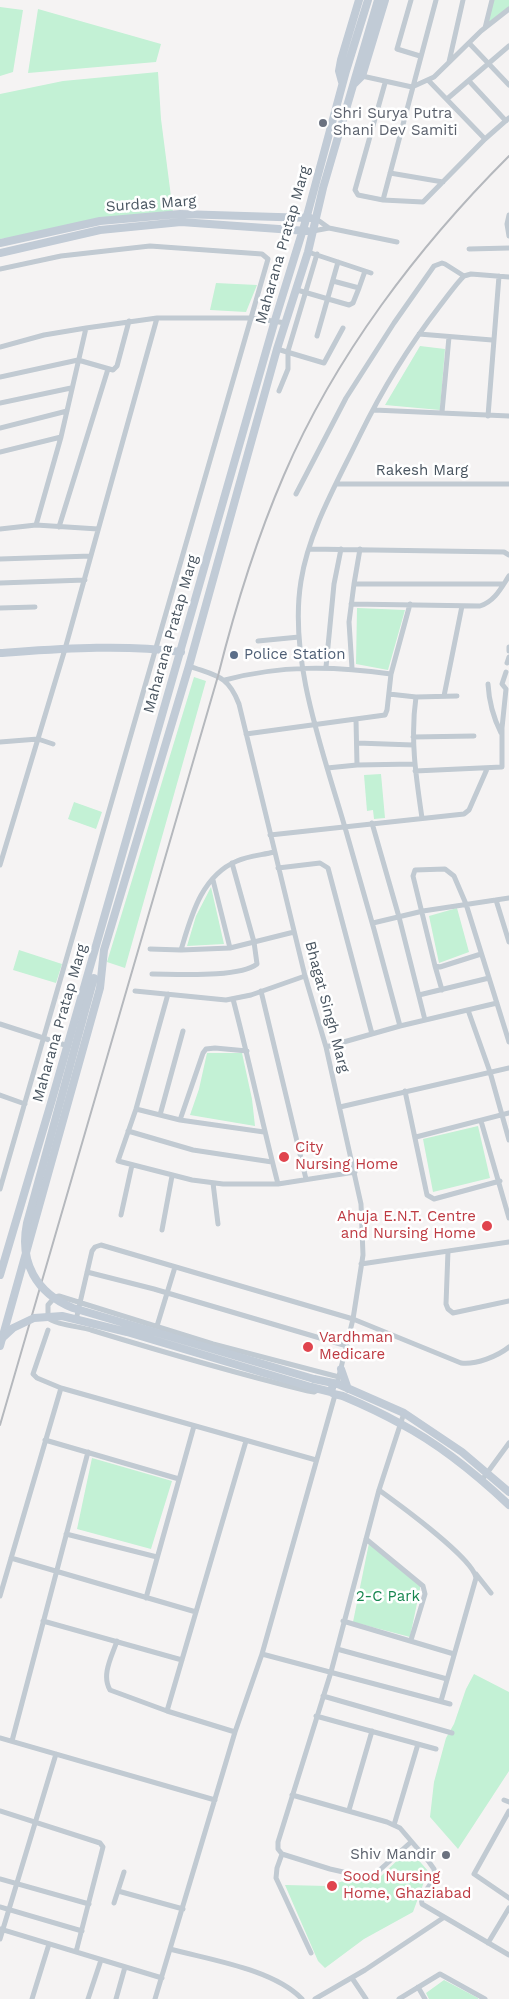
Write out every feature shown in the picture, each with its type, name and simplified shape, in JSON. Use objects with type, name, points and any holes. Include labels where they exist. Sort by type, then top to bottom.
[{"type":"main road","points":[[342,82],[339,71],[341,60],[360,0]]},
{"type":"main road","name":"Maharana Pratap Marg","points":[[0,1275],[4,1248],[14,1230],[68,1046],[203,570],[306,217],[342,82],[368,0]]},
{"type":"main road","name":"Maharana Pratap Marg","points":[[0,1346],[100,988],[102,962],[189,666],[278,349],[308,252],[315,218],[378,0]]},
{"type":"main road","points":[[353,86],[362,76],[385,0]]},
{"type":"main road","name":"Surdas Marg","points":[[0,243],[100,221],[181,218],[315,218]]},
{"type":"main road","name":"Surdas Marg","points":[[0,253],[100,230],[181,218],[313,231]]},
{"type":"main road","points":[[203,570],[215,573]]},
{"type":"main road","points":[[0,653],[65,649],[157,649],[181,652]]},
{"type":"main road","points":[[153,747],[163,751]]},
{"type":"main road","points":[[127,836],[137,838]]},
{"type":"main road","points":[[102,962],[94,978],[27,1222],[25,1245],[34,1277],[53,1299],[73,1308],[315,1385]]},
{"type":"main road","points":[[14,1230],[32,1234]]},
{"type":"main road","points":[[0,1340],[13,1328],[34,1318],[62,1316],[127,1332],[315,1385],[348,1389],[385,1403],[433,1431],[488,1472],[509,1492]]},
{"type":"main road","points":[[341,1369],[348,1389]]},
{"type":"main road","points":[[335,1386],[344,1396],[428,1439],[482,1480],[509,1505]]},
{"type":"street","points":[[411,0],[396,50],[420,56]]},
{"type":"street","points":[[383,200],[436,0]]},
{"type":"street","points":[[449,62],[463,0]]},
{"type":"street","points":[[485,28],[492,0]]},
{"type":"street","points":[[362,76],[412,88],[434,77],[485,28],[509,9]]},
{"type":"street","points":[[469,43],[509,85]]},
{"type":"street","points":[[447,100],[509,47]]},
{"type":"street","points":[[428,80],[485,138]]},
{"type":"street","points":[[385,83],[355,190],[358,195],[383,200],[423,202],[485,138],[507,119],[469,81]]},
{"type":"street","points":[[390,173],[443,182]]},
{"type":"street","points":[[509,215],[507,224],[509,236]]},
{"type":"street","points":[[315,218],[329,228]]},
{"type":"street","points":[[313,231],[329,228],[397,242]]},
{"type":"street","points":[[0,269],[62,256],[150,246],[262,254],[268,259],[0,1189]]},
{"type":"street","points":[[469,249],[509,248]]},
{"type":"street","points":[[297,290],[348,305],[353,303],[368,272],[308,252]]},
{"type":"street","points":[[279,391],[288,369],[288,351],[318,254]]},
{"type":"street","points":[[317,336],[338,262]]},
{"type":"street","points":[[296,494],[346,398],[394,323],[434,266],[442,263],[445,264],[464,276],[509,276]]},
{"type":"street","points":[[400,1026],[373,923],[327,768],[302,667],[299,637],[301,582],[309,549],[336,484],[374,410],[419,334],[464,276]]},
{"type":"street","points":[[488,416],[492,340],[499,276]]},
{"type":"street","points":[[333,281],[359,288]]},
{"type":"street","points":[[0,347],[44,335],[156,318],[252,318],[286,323]]},
{"type":"street","points":[[0,865],[85,580],[156,318]]},
{"type":"street","points":[[0,377],[78,360],[113,370],[117,366],[129,321]]},
{"type":"street","points":[[36,525],[61,437],[86,328]]},
{"type":"street","points":[[278,349],[324,364],[343,328]]},
{"type":"street","points":[[419,334],[492,340]]},
{"type":"street","points":[[442,412],[449,337]]},
{"type":"street","points":[[59,527],[108,369]]},
{"type":"street","points":[[0,403],[71,388]]},
{"type":"street","points":[[374,410],[509,416]]},
{"type":"street","points":[[0,428],[67,411]]},
{"type":"street","points":[[0,452],[61,437]]},
{"type":"street","name":"Rakesh Marg","points":[[336,484],[509,484]]},
{"type":"street","points":[[0,529],[36,525],[98,530]]},
{"type":"street","points":[[309,549],[504,552],[509,555]]},
{"type":"street","points":[[326,667],[334,584],[341,549]]},
{"type":"street","points":[[352,668],[349,622],[360,549]]},
{"type":"street","points":[[0,559],[91,556]]},
{"type":"street","points":[[351,604],[462,606],[487,603],[495,597],[509,576]]},
{"type":"street","points":[[0,583],[85,580]]},
{"type":"street","points":[[354,584],[503,584]]},
{"type":"street","points":[[246,734],[385,715],[388,710],[391,674],[410,604]]},
{"type":"street","points":[[444,696],[462,606]]},
{"type":"street","points":[[0,608],[35,607]]},
{"type":"street","points":[[258,641],[299,637]]},
{"type":"street","points":[[189,666],[224,680],[242,675],[302,667],[352,668],[391,674]]},
{"type":"street","points":[[415,771],[487,769],[501,768],[503,766],[502,738],[506,689],[502,684],[506,672]]},
{"type":"street","name":"Bhagat Singh Marg","points":[[155,1999],[234,1732],[262,1654],[347,1346],[362,1264],[363,1220],[355,1172],[326,1047],[294,932],[235,693],[224,680]]},
{"type":"street","points":[[488,684],[488,700],[493,718],[502,738]]},
{"type":"street","points":[[389,694],[457,696]]},
{"type":"street","points":[[416,696],[413,745],[422,818]]},
{"type":"street","points":[[356,720],[357,765]]},
{"type":"street","points":[[413,737],[474,736]]},
{"type":"street","points":[[502,738],[509,738]]},
{"type":"street","points":[[0,742],[38,739],[53,744]]},
{"type":"street","points":[[357,743],[413,745]]},
{"type":"street","points":[[327,768],[357,765],[414,764]]},
{"type":"street","points":[[270,835],[464,814],[469,810],[487,769]]},
{"type":"street","points":[[372,823],[399,917],[425,1020]]},
{"type":"street","points":[[181,950],[197,901],[213,880],[232,863],[274,852]]},
{"type":"street","points":[[152,974],[215,973],[251,967],[257,964],[254,942],[232,863]]},
{"type":"street","points":[[278,868],[320,864],[328,868],[372,1034]]},
{"type":"street","points":[[442,990],[413,876],[417,869],[448,870],[454,876],[466,904],[509,1042]]},
{"type":"street","points":[[213,880],[230,948]]},
{"type":"street","points":[[373,923],[423,911],[509,898]]},
{"type":"street","points":[[496,900],[509,942]]},
{"type":"street","points":[[150,948],[181,950],[230,948],[294,932]]},
{"type":"street","points":[[435,966],[440,967],[482,954]]},
{"type":"street","points":[[135,991],[214,1000],[233,999],[306,976]]},
{"type":"street","points":[[419,995],[489,978]]},
{"type":"street","points":[[261,991],[306,1179]]},
{"type":"street","points":[[168,994],[136,1108],[118,1161],[172,1176],[213,1183],[278,1184],[355,1172]]},
{"type":"street","points":[[233,999],[278,1184]]},
{"type":"street","points":[[326,1047],[400,1026],[497,1003]]},
{"type":"street","points":[[468,1010],[490,1072],[509,1140]]},
{"type":"street","points":[[0,1024],[68,1046]]},
{"type":"street","points":[[160,1115],[183,1031]]},
{"type":"street","points":[[180,1120],[206,1049],[247,1051]]},
{"type":"street","points":[[340,1107],[509,1068]]},
{"type":"street","points":[[406,1091],[425,1192],[430,1198],[434,1199],[500,1181]]},
{"type":"street","points":[[0,1095],[25,1104]]},
{"type":"street","points":[[136,1108],[180,1120],[264,1132]]},
{"type":"street","points":[[416,1137],[509,1113]]},
{"type":"street","points":[[481,1121],[500,1181],[509,1218]]},
{"type":"street","points":[[128,1131],[198,1151],[272,1162]]},
{"type":"street","points":[[121,1215],[132,1164]]},
{"type":"street","points":[[162,1230],[172,1176]]},
{"type":"street","points":[[213,1183],[218,1224]]},
{"type":"street","points":[[362,1264],[509,1242]]},
{"type":"street","points":[[75,1325],[92,1251],[95,1247],[101,1245],[353,1319],[461,1364],[478,1362],[509,1347]]},
{"type":"street","points":[[448,1251],[446,1304],[450,1311],[453,1313],[509,1301]]},
{"type":"street","points":[[157,1326],[175,1267]]},
{"type":"street","points":[[87,1272],[166,1292],[347,1346]]},
{"type":"street","points":[[315,1385],[314,1392],[311,1392],[229,1371],[75,1325],[50,1321],[48,1318],[48,1305],[55,1297],[59,1296],[213,1344],[335,1386]]},
{"type":"street","points":[[48,1330],[33,1374],[36,1378],[61,1388],[316,1460]]},
{"type":"street","points":[[0,1596],[61,1388]]},
{"type":"street","points":[[352,1874],[282,1854],[278,1849],[278,1842],[331,1672],[379,1490],[404,1413]]},
{"type":"street","points":[[146,1598],[194,1426]]},
{"type":"street","points":[[45,1440],[179,1480]]},
{"type":"street","points":[[167,1711],[246,1441]]},
{"type":"street","points":[[482,1480],[509,1443]]},
{"type":"street","points":[[12,1741],[88,1452]]},
{"type":"street","points":[[379,1490],[419,1520],[468,1564],[491,1593]]},
{"type":"street","points":[[66,1534],[158,1557]]},
{"type":"street","points":[[366,1539],[423,1586],[424,1594],[411,1640]]},
{"type":"street","points":[[11,1558],[196,1612]]},
{"type":"street","points":[[441,1702],[476,1573]]},
{"type":"street","points":[[43,1621],[182,1660]]},
{"type":"street","points":[[343,1621],[454,1654]]},
{"type":"street","points":[[117,1641],[106,1675],[106,1684],[110,1690],[167,1711],[234,1732]]},
{"type":"street","points":[[337,1649],[447,1680]]},
{"type":"street","points":[[262,1654],[450,1704]]},
{"type":"street","points":[[323,1696],[452,1733]]},
{"type":"street","points":[[316,1716],[436,1749]]},
{"type":"street","points":[[349,1810],[372,1731]]},
{"type":"street","points":[[0,1738],[214,1800]]},
{"type":"street","points":[[394,1825],[418,1744]]},
{"type":"street","points":[[0,1939],[1,1930],[9,1910],[56,1754]]},
{"type":"street","points":[[292,1795],[349,1810],[400,1828],[436,1873],[433,1882],[420,1901],[443,1918],[509,1955]]},
{"type":"street","points":[[0,1811],[102,1845],[104,1849],[76,1952]]},
{"type":"street","points":[[509,1812],[474,1874],[509,1898]]},
{"type":"street","points":[[374,1875],[411,1842]]},
{"type":"street","points":[[282,1854],[276,1878],[311,1953]]},
{"type":"street","points":[[114,1903],[124,1872]]},
{"type":"street","points":[[0,1879],[89,1904]]},
{"type":"street","points":[[118,1891],[182,1909]]},
{"type":"street","points":[[0,1907],[82,1931]]},
{"type":"street","points":[[488,1943],[509,1908]]},
{"type":"street","points":[[315,1999],[352,1978],[443,1918]]},
{"type":"street","points":[[1,1930],[162,1978]]},
{"type":"street","points":[[32,1999],[49,1944]]},
{"type":"street","points":[[170,1949],[262,1974],[284,1984],[302,1999]]},
{"type":"street","points":[[88,1999],[101,1960]]},
{"type":"street","points":[[116,1999],[125,1967]]},
{"type":"street","points":[[399,1999],[440,1974],[485,1999]]},
{"type":"street","points":[[352,1978],[366,1999]]},
{"type":"street","points":[[418,1987],[424,1999]]},
{"type":"green space","points":[[493,0],[509,0],[509,9],[485,28]]},
{"type":"green space","points":[[0,7],[23,10],[13,72],[0,76]]},
{"type":"green space","points":[[38,9],[161,44],[156,62],[28,73]]},
{"type":"green space","points":[[158,72],[161,119],[173,212],[0,239],[0,94],[63,81]]},
{"type":"green space","points":[[216,283],[257,285],[246,312],[210,310]]},
{"type":"green space","points":[[420,346],[445,349],[440,410],[385,405]]},
{"type":"green space","points":[[357,608],[405,610],[388,670],[356,664]]},
{"type":"green space","points":[[194,677],[206,681],[125,968],[107,962]]},
{"type":"green space","points":[[381,774],[385,818],[374,819],[373,810],[367,811],[364,775]]},
{"type":"green space","points":[[74,802],[102,812],[96,829],[68,819]]},
{"type":"green space","points":[[211,887],[224,944],[187,946],[196,916]]},
{"type":"green space","points":[[457,908],[469,952],[439,963],[429,916]]},
{"type":"green space","points":[[19,950],[62,964],[56,983],[13,970]]},
{"type":"green space","points":[[207,1053],[242,1053],[252,1099],[255,1126],[190,1115],[199,1089]]},
{"type":"green space","points":[[478,1126],[490,1178],[433,1192],[423,1139]]},
{"type":"green space","points":[[92,1458],[172,1481],[151,1549],[77,1529]]},
{"type":"green space","name":"2-C Park","points":[[369,1543],[420,1583],[410,1637],[353,1622]]},
{"type":"green space","points":[[474,1674],[509,1692],[509,1771],[458,1849],[430,1817],[434,1782],[446,1738],[454,1724],[466,1689]]},
{"type":"green space","points":[[409,1849],[428,1871],[413,1912],[364,1939],[325,1968],[318,1961],[285,1885],[328,1886],[359,1876],[379,1878]]},
{"type":"green space","points":[[444,1980],[478,1999],[429,1999],[426,1993]]},
{"type":"railway","points":[[0,1425],[239,600],[255,549],[284,475],[328,388],[382,305],[443,228],[509,156]]},
{"type":"place","name":"Shri Surya Putra Shani Dev Samiti","points":[[323,123]]},
{"type":"place","name":"Police Station","points":[[234,655]]},
{"type":"place","name":"City Nursing Home","points":[[284,1157]]},
{"type":"place","name":"Ahuja E.N.T. Centre and Nursing Home","points":[[487,1226]]},
{"type":"place","name":"Vardhman Medicare","points":[[308,1347]]},
{"type":"place","name":"Shiv Mandir","points":[[446,1855]]},
{"type":"place","name":"Sood Nursing Home, Ghaziabad","points":[[332,1886]]}]
